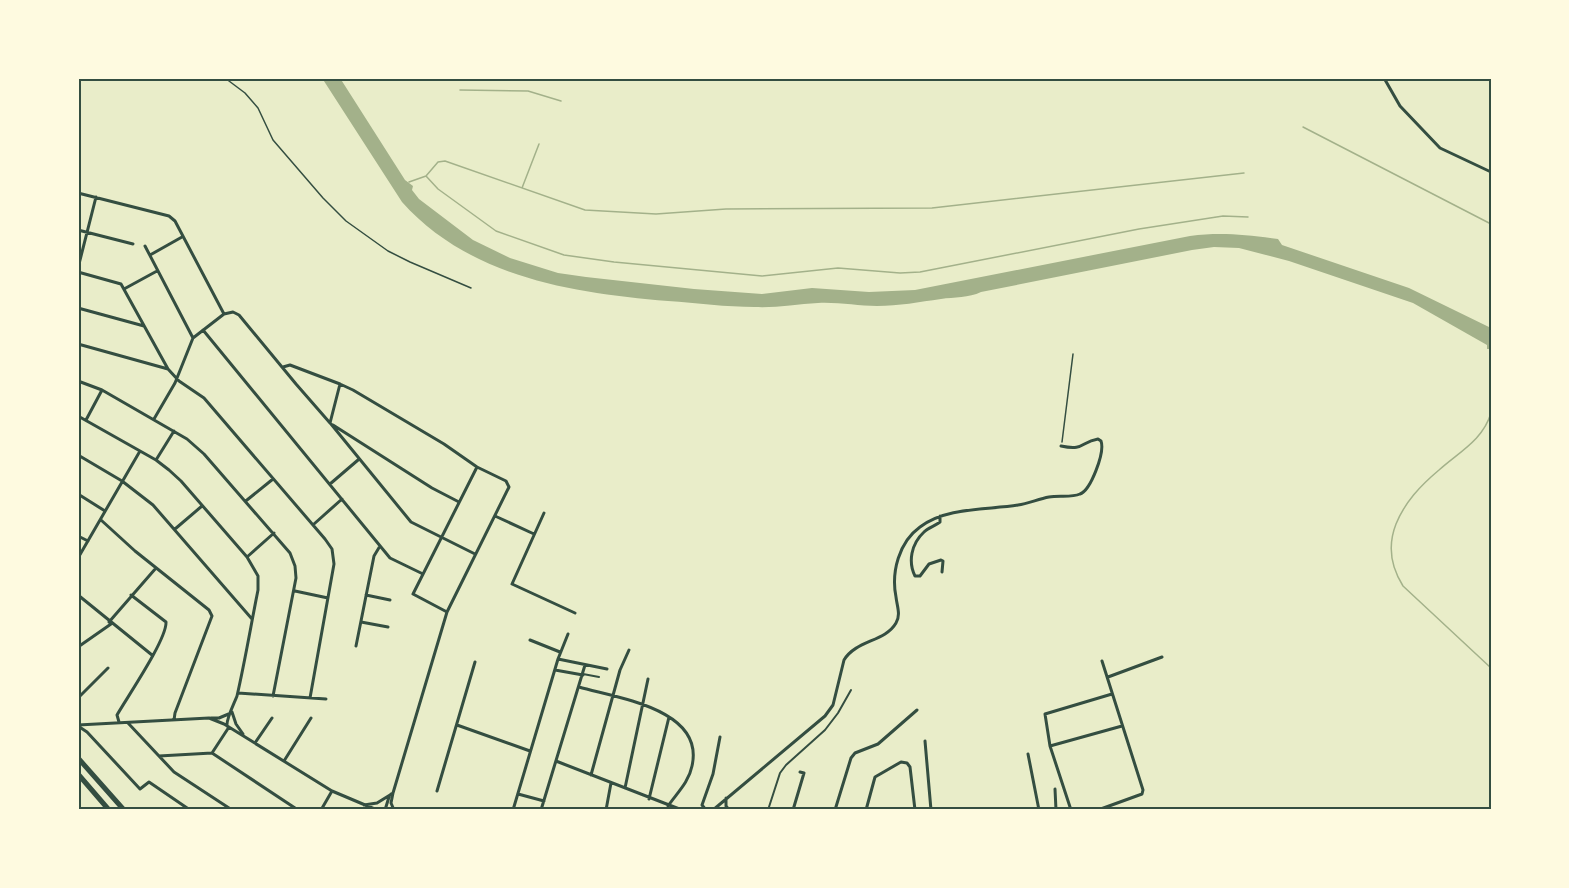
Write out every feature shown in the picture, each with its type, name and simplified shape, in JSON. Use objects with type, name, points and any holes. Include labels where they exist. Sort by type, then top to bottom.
[{"type":"highway","points":[[78,758],[124,810]]},
{"type":"highway","points":[[78,774],[110,810]]},
{"type":"street","points":[[1384,78],[1400,106],[1440,148],[1491,172]]},
{"type":"street","points":[[78,193],[169,216],[175,221],[224,314]]},
{"type":"street","points":[[96,197],[78,270],[113,281],[124,289],[168,369],[204,398],[314,524],[332,549],[334,564],[310,698]]},
{"type":"street","points":[[78,230],[133,244]]},
{"type":"street","points":[[150,255],[182,237]]},
{"type":"street","points":[[145,246],[193,338]]},
{"type":"street","points":[[124,289],[158,270]]},
{"type":"street","points":[[78,308],[144,326]]},
{"type":"street","points":[[154,419],[175,383],[193,338],[224,314],[233,312],[239,315],[411,522],[475,555]]},
{"type":"street","points":[[203,330],[390,558],[423,574]]},
{"type":"street","points":[[78,344],[168,369]]},
{"type":"street","points":[[283,367],[290,365],[353,390],[444,444],[477,467],[506,481],[509,487],[447,612],[385,810]]},
{"type":"street","points":[[78,381],[102,390],[187,439],[204,454],[290,553],[295,566],[294,591],[273,696]]},
{"type":"street","points":[[330,423],[340,384]]},
{"type":"street","points":[[86,421],[102,390]]},
{"type":"street","points":[[78,416],[156,460],[181,481],[247,557],[258,576],[258,590],[237,693],[232,712],[227,718],[227,725]]},
{"type":"street","points":[[330,423],[432,488],[459,502]]},
{"type":"street","points":[[156,460],[174,431]]},
{"type":"street","points":[[720,737],[713,774],[702,805],[709,810],[764,769],[774,757],[796,742],[825,716],[833,705],[844,660],[848,653],[891,629],[896,622],[898,607],[895,588],[896,566],[904,544],[918,528],[940,516],[1021,505],[1046,497],[1083,494],[1103,452],[1103,444],[1098,439],[1074,448],[1061,446]]},
{"type":"street","points":[[78,558],[140,451]]},
{"type":"street","points":[[78,456],[141,494],[175,529],[252,619]]},
{"type":"street","points":[[330,484],[358,460]]},
{"type":"street","points":[[447,612],[413,594],[477,467]]},
{"type":"street","points":[[246,501],[273,479]]},
{"type":"street","points":[[78,494],[105,511]]},
{"type":"street","points":[[314,524],[342,499]]},
{"type":"street","points":[[175,529],[202,506]]},
{"type":"street","points":[[544,513],[512,584],[575,613]]},
{"type":"street","points":[[495,516],[534,534]]},
{"type":"street","points":[[940,516],[940,522],[924,532],[918,539],[910,556],[915,576],[920,576],[929,564],[941,560],[943,561],[942,572]]},
{"type":"street","points":[[101,520],[209,610],[212,616],[174,720]]},
{"type":"street","points":[[247,557],[274,533]]},
{"type":"street","points":[[78,536],[88,541]]},
{"type":"street","points":[[356,646],[374,556],[380,546]]},
{"type":"street","points":[[78,648],[110,623],[131,595],[156,568]]},
{"type":"street","points":[[294,591],[328,598]]},
{"type":"street","points":[[78,595],[152,655]]},
{"type":"street","points":[[118,722],[117,715],[166,627],[166,622],[131,595]]},
{"type":"street","points":[[366,595],[390,600]]},
{"type":"street","points":[[361,622],[388,627]]},
{"type":"street","points":[[513,810],[560,652],[568,634]]},
{"type":"street","points":[[530,640],[560,652]]},
{"type":"street","points":[[591,775],[620,670],[629,650]]},
{"type":"street","points":[[1108,677],[1162,657]]},
{"type":"street","points":[[558,659],[607,669]]},
{"type":"street","points":[[1098,810],[1142,794],[1143,790],[1102,661]]},
{"type":"street","points":[[436,791],[475,662]]},
{"type":"street","points":[[541,810],[585,665]]},
{"type":"street","points":[[78,698],[108,668]]},
{"type":"street","points":[[555,670],[599,677]]},
{"type":"street","points":[[625,789],[648,679]]},
{"type":"street","points":[[579,687],[657,710],[669,717],[689,735],[693,756],[692,767],[685,783],[668,806]]},
{"type":"street","points":[[768,810],[780,773],[825,730],[851,690]]},
{"type":"street","points":[[237,693],[326,699]]},
{"type":"street","points":[[1071,810],[1050,746],[1045,714],[1112,694]]},
{"type":"street","points":[[835,810],[851,758],[855,753],[878,744],[917,710]]},
{"type":"street","points":[[78,725],[209,718],[232,712]]},
{"type":"street","points":[[232,712],[245,737]]},
{"type":"street","points":[[650,799],[669,717]]},
{"type":"street","points":[[209,718],[227,725],[331,793],[376,810]]},
{"type":"street","points":[[212,753],[227,725],[234,718]]},
{"type":"street","points":[[255,744],[272,718]]},
{"type":"street","points":[[284,761],[311,718]]},
{"type":"street","points":[[127,722],[174,772],[232,810]]},
{"type":"street","points":[[78,725],[140,789],[149,782],[190,810]]},
{"type":"street","points":[[457,725],[530,751]]},
{"type":"street","points":[[1050,746],[1122,726]]},
{"type":"street","points":[[925,741],[931,810]]},
{"type":"street","points":[[159,756],[212,753],[298,810]]},
{"type":"street","points":[[1028,754],[1039,810]]},
{"type":"street","points":[[556,761],[682,810]]},
{"type":"street","points":[[866,810],[875,777],[901,762],[907,763],[910,767],[915,810]]},
{"type":"street","points":[[793,810],[804,773],[800,772]]},
{"type":"street","points":[[606,810],[611,783]]},
{"type":"street","points":[[1055,789],[1056,810]]},
{"type":"street","points":[[321,810],[331,793]]},
{"type":"street","points":[[364,805],[377,803],[391,794]]},
{"type":"street","points":[[391,794],[394,810]]},
{"type":"street","points":[[518,794],[544,801]]},
{"type":"street","points":[[726,798],[726,806],[729,810]]},
{"type":"street","points":[[1115,804],[1117,810]]},
{"type":"path","points":[[225,78],[245,93],[258,108],[273,140],[346,221],[388,251],[471,288]]},
{"type":"path","points":[[1061,446],[1073,354]]},
{"type":"shaded area","points":[[322,78],[340,78],[405,180],[413,186],[412,190],[419,199],[473,240],[510,258],[558,273],[694,289],[762,294],[812,288],[869,292],[915,290],[1190,236],[1245,235],[1278,239],[1282,245],[1409,288],[1491,328],[1491,349],[1487,349],[1487,345],[1413,303],[1289,261],[1239,248],[1214,247],[1192,250],[966,296],[885,306],[825,303],[771,307],[733,306],[632,298],[559,286],[524,277],[490,264],[458,248],[429,227],[402,202]]},
{"type":"waterway","points":[[460,90],[528,91],[561,101]]},
{"type":"waterway","points":[[1303,127],[1491,224]]},
{"type":"waterway","points":[[522,188],[539,144]]},
{"type":"waterway","points":[[409,182],[426,176],[438,162],[445,161],[585,210],[656,214],[726,209],[932,208],[1244,173]]},
{"type":"waterway","points":[[426,176],[438,189],[496,231],[564,255],[762,276],[838,268],[900,273],[920,272],[1139,229],[1223,216],[1248,217]]},
{"type":"waterway","points":[[1491,413],[1482,431],[1470,445],[1426,482],[1409,501],[1396,524],[1391,549],[1393,564],[1403,586],[1491,668]]}]
